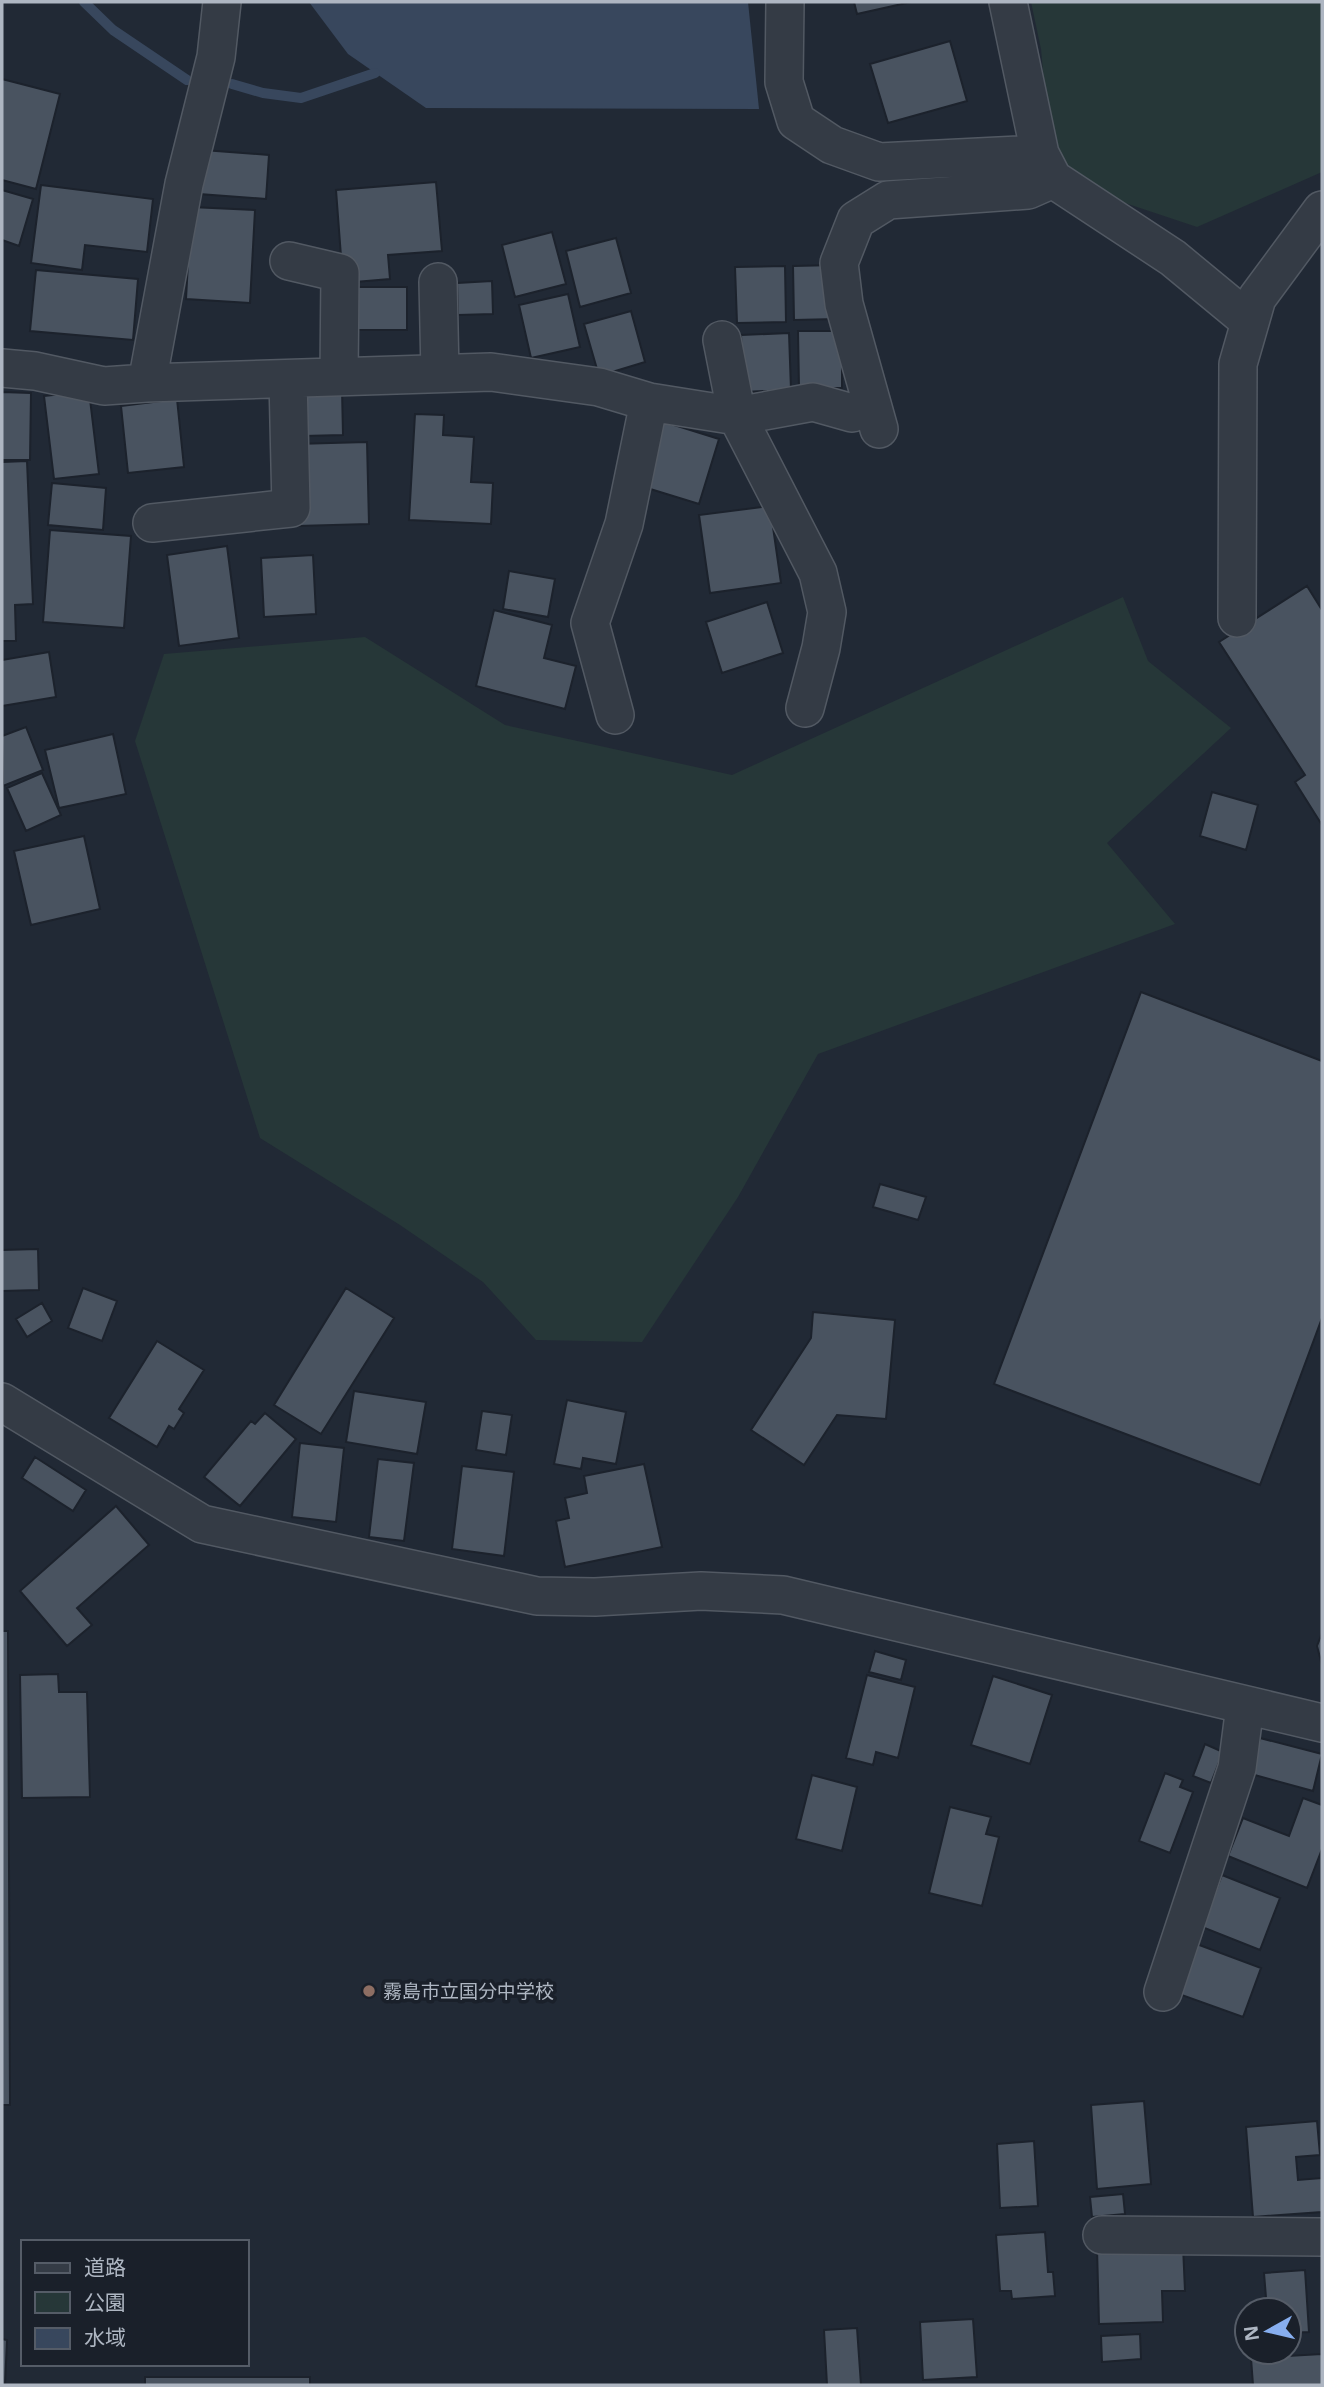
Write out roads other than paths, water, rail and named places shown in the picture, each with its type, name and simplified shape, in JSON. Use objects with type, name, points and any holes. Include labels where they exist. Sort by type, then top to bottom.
[{"type":"street","points":[[147,383],[184,184],[216,57],[222,2]]},
{"type":"street","points":[[785,2],[784,82],[796,121],[832,145],[879,162],[1046,167],[1173,258],[1248,320]]},
{"type":"street","points":[[1009,2],[1046,167]]},
{"type":"street","points":[[2,368],[35,371],[104,386],[491,372],[599,387],[649,402],[737,416],[813,402],[866,421],[839,263],[856,220],[888,200],[1028,190],[1046,167]]},
{"type":"street","points":[[1237,618],[1238,364],[1248,320],[1257,298],[1322,210]]},
{"type":"street","points":[[289,261],[340,273],[339,376]]},
{"type":"street","points":[[438,282],[440,373]]},
{"type":"street","points":[[722,340],[737,416],[818,573],[827,612],[805,708]]},
{"type":"street","points":[[152,523],[291,508],[288,379]]},
{"type":"street","points":[[615,715],[590,623],[624,523],[649,402]]},
{"type":"street","points":[[2,1402],[202,1524],[537,1596],[595,1597],[701,1591],[783,1595],[1322,1723]]},
{"type":"street","points":[[1163,1992],[1237,1768],[1245,1706]]},
{"type":"street","points":[[1102,2235],[1322,2237]]},
{"type":"water","points":[[309,2],[748,2],[759,109],[426,108],[348,54]]},
{"type":"waterway","points":[[84,2],[113,30],[187,80]]},
{"type":"waterway","points":[[232,84],[263,93],[301,98],[375,73]]},
{"type":"place","name":"霧島市立国分中学校","points":[[369,1991]]}]
